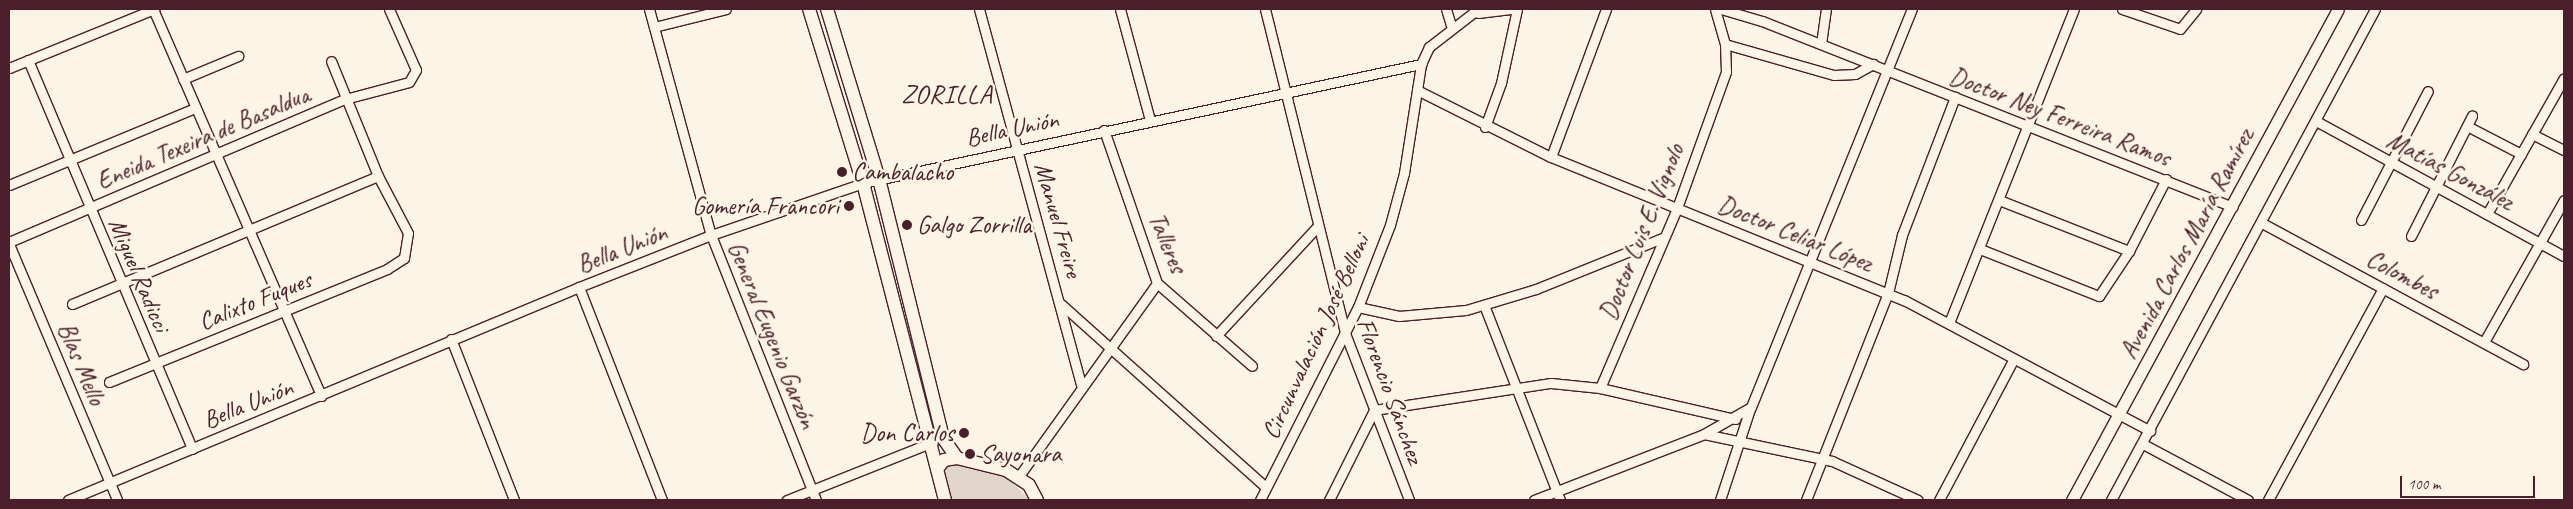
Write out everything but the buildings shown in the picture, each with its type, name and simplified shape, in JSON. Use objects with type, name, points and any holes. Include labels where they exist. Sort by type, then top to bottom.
[{"type":"main road","points":[[809,9],[863,183],[945,500]]},
{"type":"main road","points":[[827,9],[879,179],[943,438],[957,458]]},
{"type":"main road","points":[[938,469],[944,460],[957,458],[1019,476],[1037,500]]},
{"type":"street","points":[[9,68],[153,9],[247,230],[321,396]]},
{"type":"street","name":"Eneida Texeira de Basaldua","points":[[9,243],[344,100],[415,77],[416,70],[389,9]]},
{"type":"street","name":"General Eugenio Garzón","points":[[649,9],[711,235],[816,500]]},
{"type":"street","points":[[654,27],[726,9]]},
{"type":"street","name":"Manuel Freire","points":[[979,9],[1081,385]]},
{"type":"street","points":[[1120,9],[1150,120]]},
{"type":"street","name":"Florencio Sánchez","points":[[1265,9],[1287,91],[1318,227],[1345,333],[1408,500]]},
{"type":"street","points":[[1446,9],[1451,26]]},
{"type":"street","points":[[1485,127],[1501,83],[1515,9]]},
{"type":"street","name":"Circunvalación José Belloni","points":[[1264,496],[1358,307],[1404,173],[1421,64],[1429,47],[1451,26],[1478,11],[1515,9]]},
{"type":"street","points":[[1551,157],[1606,9]]},
{"type":"street","name":"Doctor Luis E. Vignolo","points":[[1600,388],[1676,208],[1726,72],[1725,44],[1715,9]]},
{"type":"street","name":"Doctor Ney Ferreira Ramos","points":[[1721,9],[1821,44],[2232,207]]},
{"type":"street","points":[[1821,44],[1826,9]]},
{"type":"street","points":[[1720,500],[1751,407],[1912,9]]},
{"type":"street","points":[[1949,323],[2074,9]]},
{"type":"street","points":[[2122,9],[2180,29],[2196,9]]},
{"type":"street","name":"Avenida Carlos María Ramírez","points":[[2072,500],[2120,416],[2338,9]]},
{"type":"street","points":[[2111,500],[2262,223],[2375,9]]},
{"type":"street","points":[[1725,44],[1834,75],[1855,74],[1872,64]]},
{"type":"street","points":[[183,79],[238,56]]},
{"type":"street","name":"Miguel Radicci","points":[[28,60],[120,284],[192,449]]},
{"type":"street","name":"Calixto Fuques","points":[[110,382],[387,269],[404,258],[408,233],[378,176],[344,100],[331,61]]},
{"type":"street","name":"Bella Unión","points":[[68,500],[579,287],[711,235],[863,183],[1017,148],[1421,64]]},
{"type":"street","points":[[2487,214],[2564,78]]},
{"type":"street","name":"Doctor Celiar López","points":[[1417,90],[1485,127],[1551,157],[1888,293],[1949,323],[2013,360],[2150,431]]},
{"type":"street","points":[[2361,220],[2428,91]]},
{"type":"street","points":[[1806,500],[1824,459],[1888,293],[1902,235],[1955,97]]},
{"type":"street","points":[[9,186],[195,108]]},
{"type":"street","points":[[2411,236],[2472,116]]},
{"type":"street","name":"Matías González","points":[[2316,121],[2564,256]]},
{"type":"street","points":[[2467,126],[2521,154]]},
{"type":"street","name":"Talleres","points":[[1104,130],[1157,283],[1252,366]]},
{"type":"street","points":[[2532,134],[2564,150]]},
{"type":"street","points":[[72,304],[378,176]]},
{"type":"street","points":[[1980,248],[2099,296],[2129,251],[2166,180]]},
{"type":"street","points":[[1999,200],[2129,251]]},
{"type":"street","points":[[2484,342],[2564,200]]},
{"type":"street","name":"Colombes","points":[[2262,223],[2523,364]]},
{"type":"street","points":[[1216,336],[1318,227]]},
{"type":"street","points":[[1358,307],[1423,317],[1484,305],[1662,238]]},
{"type":"street","name":"Blas Mello","points":[[9,243],[117,500]]},
{"type":"street","points":[[1019,476],[1081,385],[1157,283]]},
{"type":"street","points":[[579,287],[662,500]]},
{"type":"street","points":[[2268,500],[2383,288]]},
{"type":"street","points":[[1060,304],[1109,347],[1264,496]]},
{"type":"street","points":[[1484,305],[1558,496]]},
{"type":"street","points":[[451,339],[514,500]]},
{"type":"street","points":[[1939,500],[2013,360]]},
{"type":"street","points":[[1329,500],[1374,410],[1570,382],[1735,418]]},
{"type":"street","points":[[1534,500],[1558,496],[1704,434],[1735,418],[1751,407]]},
{"type":"street","points":[[1704,434],[1824,459],[1918,500]]},
{"type":"street","points":[[787,500],[943,438]]},
{"type":"street","points":[[2143,444],[2248,500]]},
{"type":"shaded area","points":[[948,462],[1004,475],[1030,500],[949,500],[942,469]]},
{"type":"place","name":"Cambalacho","points":[[842,172]]},
{"type":"place","name":"Gomería Francori","points":[[849,206]]},
{"type":"place","name":"Galgo Zorrilla","points":[[907,225]]},
{"type":"place","name":"Don Carlos","points":[[964,433]]},
{"type":"place","name":"Sayonara","points":[[970,454]]},
{"type":"district","name":"ZORILLA","points":[[947,95]]}]
